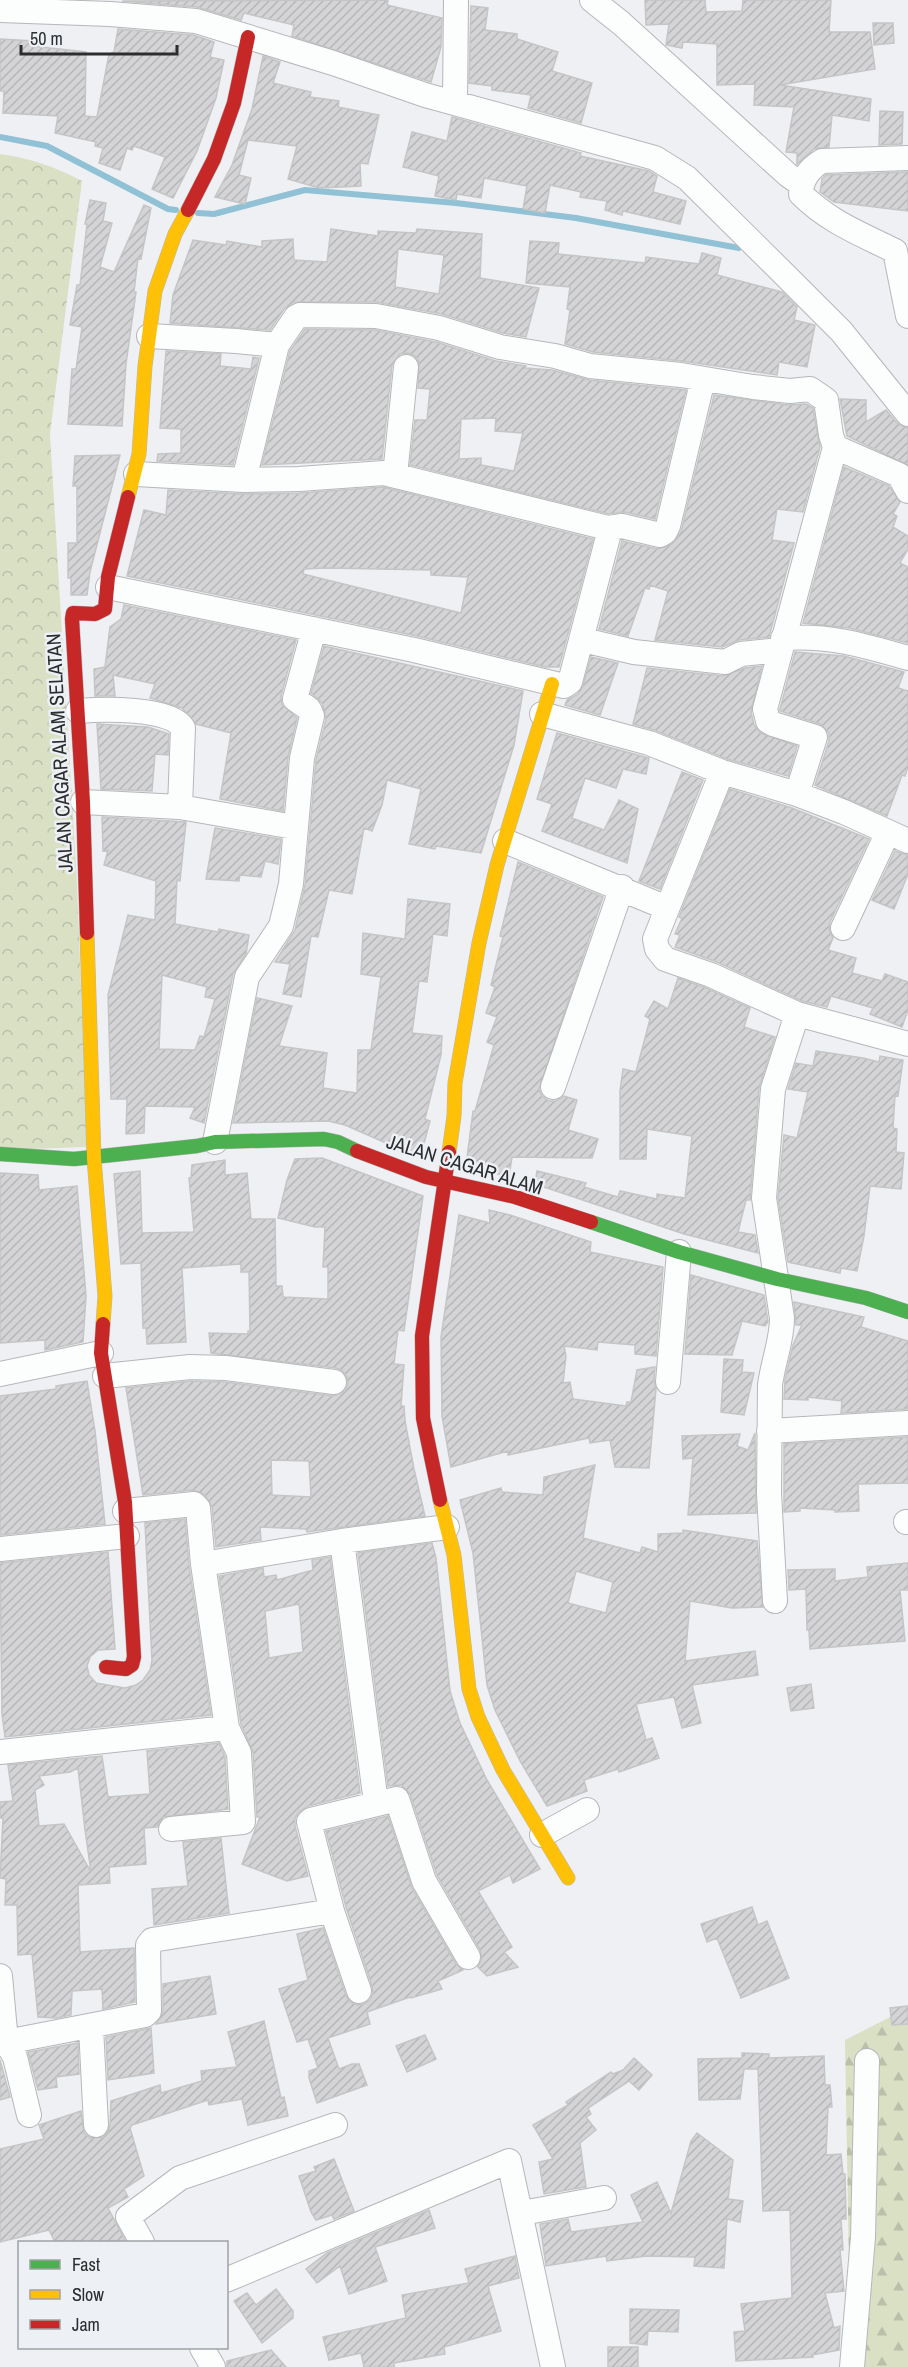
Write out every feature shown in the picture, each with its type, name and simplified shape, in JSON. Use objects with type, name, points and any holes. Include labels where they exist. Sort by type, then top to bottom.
[{"type":"street","points":[[455,103],[456,0]]},
{"type":"street","points":[[592,0],[621,23],[788,175],[801,184]]},
{"type":"street","points":[[0,10],[36,5],[112,7],[196,21],[455,103],[655,158],[687,178],[840,331],[908,414]]},
{"type":"street","name":"JALAN CAGAR ALAM SELATAN","points":[[106,1667],[126,1669],[132,1665],[134,1657],[125,1511],[103,1364],[105,1296],[94,1158],[83,802],[73,613],[100,613],[105,609],[108,577],[136,474],[142,435],[149,336],[155,291],[175,234],[214,159],[234,103],[248,37]]},
{"type":"street","points":[[908,158],[822,161],[813,166],[801,184],[801,194],[818,211],[838,224],[895,251],[908,316]]},
{"type":"street","points":[[244,480],[277,345],[296,317],[300,315],[376,316],[439,328],[500,348],[555,356],[591,366],[789,391],[810,390],[818,393],[826,400],[835,447],[832,465],[765,709],[765,716],[773,724],[815,736],[797,794]]},
{"type":"street","points":[[149,336],[277,345]]},
{"type":"street","points":[[395,475],[406,367]]},
{"type":"street","points":[[136,474],[244,480],[299,479],[375,473],[395,475],[608,528],[622,526],[660,535],[665,532],[703,379]]},
{"type":"street","points":[[835,447],[899,475],[908,491]]},
{"type":"street","points":[[108,587],[314,629],[564,686],[570,682],[583,640],[609,533],[608,528]]},
{"type":"street","points":[[215,1142],[247,977],[281,926],[291,884],[294,827],[302,758],[312,716],[309,709],[295,699],[314,629]]},
{"type":"street","points":[[583,640],[634,652],[725,662],[741,654],[807,637],[850,641],[908,658]]},
{"type":"street","points":[[552,684],[505,842],[479,943],[455,1083],[454,1116],[422,1336],[421,1380],[425,1428],[454,1555],[469,1689],[478,1717],[503,1770],[568,1878]]},
{"type":"street","points":[[78,711],[133,712],[163,715],[179,721],[183,728],[180,807]]},
{"type":"street","points":[[542,714],[648,743],[722,772],[797,794],[898,836],[843,928]]},
{"type":"street","points":[[722,772],[655,939],[657,949],[665,959],[721,979],[797,1014],[908,1044]]},
{"type":"street","points":[[83,802],[180,807],[294,827]]},
{"type":"street","points":[[505,842],[605,883],[622,887],[667,908]]},
{"type":"street","points":[[553,1087],[622,887]]},
{"type":"street","points":[[775,1601],[769,1493],[769,1431],[771,1376],[782,1335],[782,1305],[770,1245],[764,1198],[773,1089],[797,1014]]},
{"type":"street","name":"JALAN CAGAR ALAM","points":[[0,1154],[74,1160],[215,1142],[324,1139],[338,1142],[403,1169],[444,1182],[515,1197],[679,1252],[777,1279],[866,1298],[908,1312]]},
{"type":"street","points":[[668,1382],[679,1252]]},
{"type":"street","points":[[0,1374],[103,1364],[226,1368],[334,1382]]},
{"type":"street","points":[[769,1431],[908,1423]]},
{"type":"street","points":[[125,1511],[194,1504],[198,1508],[203,1564],[227,1728],[239,1753],[243,1822],[171,1829]]},
{"type":"street","points":[[203,1564],[342,1540],[447,1527]]},
{"type":"street","points":[[0,1549],[127,1536]]},
{"type":"street","points":[[342,1540],[376,1803]]},
{"type":"street","points":[[0,1752],[227,1728]]},
{"type":"street","points":[[359,1991],[332,1911],[310,1820],[397,1799],[424,1881],[468,1957]]},
{"type":"street","points":[[542,1835],[587,1810]]},
{"type":"street","points":[[3,2043],[145,2015],[148,2011],[148,1945],[152,1940],[332,1911]]},
{"type":"street","points":[[0,1976],[3,2043],[15,2057],[29,2115]]},
{"type":"street","points":[[91,2027],[96,2125]]},
{"type":"street","points":[[852,2367],[862,2237],[867,2061]]},
{"type":"street","points":[[141,2241],[128,2217],[180,2178],[335,2125]]},
{"type":"street","points":[[228,2279],[509,2161],[522,2213],[553,2367]]},
{"type":"street","points":[[522,2213],[604,2198]]},
{"type":"street","points":[[203,2349],[213,2367]]},
{"type":"green space","points":[[0,154],[42,164],[82,181],[50,434],[77,883],[87,1147],[0,1150]]},
{"type":"green space","points":[[908,2008],[908,2367],[846,2367],[850,2325],[845,2040]]},
{"type":"building","points":[[388,0],[387,5],[442,18],[441,47],[431,82],[292,36],[294,25],[244,13],[241,20],[197,7],[122,1]]},
{"type":"building","points":[[645,0],[705,0],[706,12],[742,11],[743,0],[831,0],[829,32],[870,32],[875,69],[780,85],[871,99],[869,121],[832,115],[829,147],[814,149],[797,164],[797,153],[786,152],[794,107],[754,105],[755,84],[717,85],[717,44],[683,42],[682,48],[666,45],[669,24],[646,25]]},
{"type":"building","points":[[471,6],[488,8],[485,30],[517,34],[517,39],[558,52],[552,71],[592,83],[581,123],[528,108],[531,95],[492,90],[492,86],[469,83]]},
{"type":"building","points":[[873,23],[893,23],[894,43],[874,45]]},
{"type":"building","points":[[118,29],[193,35],[214,42],[210,57],[224,60],[216,98],[197,151],[173,198],[152,189],[165,157],[134,146],[132,150],[127,148],[120,170],[99,163],[103,148],[95,146],[96,142],[55,133],[58,116],[3,113],[4,91],[0,91],[0,39],[34,41],[33,46],[86,52],[85,116],[97,117],[109,54],[114,52]]},
{"type":"building","points":[[263,56],[280,62],[273,83],[311,92],[310,97],[339,101],[338,107],[379,115],[368,164],[360,163],[361,186],[319,188],[288,179],[297,146],[248,140],[239,175],[251,178],[245,204],[215,197],[232,165],[252,109]]},
{"type":"building","points":[[880,111],[903,112],[902,144],[879,145]]},
{"type":"building","points":[[452,117],[581,153],[580,156],[649,171],[657,176],[653,192],[686,201],[680,224],[623,211],[622,215],[605,210],[607,201],[580,197],[581,192],[550,185],[545,213],[523,209],[527,186],[484,178],[481,198],[457,194],[456,200],[435,196],[439,176],[403,167],[412,132],[447,141]]},
{"type":"building","points":[[908,172],[908,211],[834,202],[820,192],[822,179],[826,175]]},
{"type":"building","points":[[90,200],[106,203],[103,221],[112,223],[100,267],[114,272],[144,205],[151,208],[141,259],[138,258],[134,292],[136,292],[126,364],[122,426],[68,424],[72,369],[76,369],[82,327],[70,325],[77,285],[80,285],[87,224],[85,224]]},
{"type":"building","points":[[331,229],[378,236],[378,231],[416,233],[417,229],[482,234],[480,278],[539,288],[526,337],[503,333],[442,314],[376,302],[294,302],[284,309],[270,330],[170,323],[173,295],[193,240],[226,245],[227,241],[262,247],[262,241],[293,239],[294,260],[327,262]],"holes":[[[398,249],[444,255],[439,294],[395,287]]]},
{"type":"building","points":[[530,241],[559,243],[558,254],[645,263],[646,257],[699,264],[702,253],[721,258],[717,275],[782,292],[797,307],[794,320],[815,325],[807,367],[779,362],[777,375],[682,361],[593,352],[565,344],[570,310],[567,309],[570,287],[526,283]]},
{"type":"building","points":[[305,329],[375,330],[436,342],[496,361],[526,366],[525,368],[552,370],[589,380],[686,390],[655,519],[625,512],[609,514],[410,465],[415,420],[427,420],[430,389],[418,388],[419,362],[415,356],[408,353],[400,354],[392,365],[382,459],[262,465],[290,351]],"holes":[[[496,418],[495,431],[523,433],[514,471],[481,465],[481,458],[459,459],[461,419]]]},
{"type":"building","points":[[166,351],[221,354],[220,366],[251,369],[253,357],[259,358],[233,465],[157,461],[158,454],[181,453],[181,429],[160,428]]},
{"type":"building","points":[[714,395],[788,405],[806,404],[813,408],[820,447],[803,512],[777,509],[772,540],[794,543],[769,637],[739,640],[722,647],[655,640],[668,591],[650,585],[649,589],[645,588],[628,636],[599,629],[622,541],[658,549],[672,544],[681,532]]},
{"type":"building","points":[[840,399],[866,400],[866,422],[886,410],[897,423],[908,428],[908,465],[847,436]]},
{"type":"building","points":[[120,455],[90,572],[87,595],[71,595],[71,578],[68,578],[68,543],[77,543],[77,486],[73,486],[75,456]]},
{"type":"building","points":[[844,467],[889,486],[900,502],[893,514],[897,516],[893,527],[908,536],[908,549],[900,563],[908,567],[908,643],[849,628],[803,623]]},
{"type":"building","points":[[383,487],[593,539],[559,667],[545,667],[417,636],[127,576],[144,510],[166,515],[168,490],[244,494],[300,493]],"holes":[[[327,568],[431,570],[431,575],[468,577],[461,613],[303,574],[304,569]]]},
{"type":"building","points":[[124,605],[296,640],[281,696],[282,704],[297,718],[288,757],[283,811],[220,799],[231,733],[196,724],[182,708],[150,698],[155,684],[113,675],[115,696],[95,696],[94,669],[105,667],[110,627],[121,619]]},
{"type":"building","points":[[324,646],[523,691],[514,745],[481,853],[409,844],[421,789],[387,780],[382,805],[372,831],[364,828],[352,894],[329,890],[318,937],[311,936],[301,997],[283,994],[290,964],[275,962],[295,930],[305,885],[316,760],[326,719],[322,703],[311,693]]},
{"type":"building","points":[[795,652],[844,656],[904,672],[898,688],[908,691],[908,767],[905,776],[902,775],[887,816],[815,785],[829,741],[829,733],[820,724],[780,711]]},
{"type":"building","points":[[591,657],[618,663],[600,715],[565,705],[567,700],[578,694],[583,686]]},
{"type":"building","points":[[762,666],[751,712],[754,725],[761,733],[797,746],[788,776],[727,759],[633,724],[647,668],[723,676],[745,668]]},
{"type":"building","points":[[97,724],[148,727],[169,734],[168,755],[155,754],[152,791],[101,789]]},
{"type":"building","points":[[557,733],[649,758],[646,774],[623,769],[616,788],[585,778],[572,818],[604,830],[619,800],[638,809],[627,863],[542,831],[552,804],[537,799]]},
{"type":"building","points":[[682,772],[703,780],[660,889],[639,881]]},
{"type":"building","points":[[730,789],[792,808],[869,839],[830,922],[829,930],[833,938],[828,950],[856,958],[852,973],[882,981],[885,974],[908,982],[908,1010],[902,1027],[870,1014],[873,1008],[831,996],[827,1007],[802,1001],[717,962],[675,947],[680,935],[675,934],[682,918],[679,917]]},
{"type":"building","points":[[102,817],[186,822],[180,881],[177,880],[175,924],[249,935],[246,954],[233,974],[204,1123],[190,1118],[195,1107],[145,1106],[144,1133],[126,1134],[127,1099],[111,1099],[108,995],[128,915],[155,920],[156,881],[104,865],[108,850],[103,851]],"holes":[[[162,975],[207,987],[205,997],[215,999],[204,1037],[200,1036],[195,1050],[159,1049]]]},
{"type":"building","points":[[215,828],[281,839],[278,864],[265,861],[261,877],[240,875],[239,881],[206,879]]},
{"type":"building","points":[[895,851],[908,855],[908,874],[894,909],[872,900]]},
{"type":"building","points":[[518,862],[603,897],[539,1089],[542,1096],[549,1101],[556,1101],[564,1096],[577,1100],[568,1130],[598,1139],[592,1158],[512,1157],[509,1177],[466,1166],[473,1111],[475,1111],[494,1045],[487,1042],[497,1017],[486,1013],[495,987],[491,985],[503,937],[500,936]]},
{"type":"building","points":[[408,899],[450,904],[447,936],[433,934],[427,982],[419,981],[412,1033],[442,1036],[441,1055],[425,1119],[430,1121],[421,1155],[345,1125],[328,1121],[233,1123],[257,998],[292,1006],[279,1046],[327,1053],[323,1088],[357,1093],[358,1050],[371,1050],[381,977],[361,974],[363,933],[405,939]]},
{"type":"building","points":[[678,978],[750,1008],[744,1027],[775,1037],[759,1088],[750,1200],[746,1200],[738,1232],[755,1235],[758,1253],[684,1234],[535,1184],[537,1171],[586,1183],[584,1187],[618,1197],[620,1191],[657,1199],[657,1194],[685,1198],[692,1136],[647,1129],[646,1159],[620,1159],[620,1091],[623,1069],[636,1072],[650,1019],[645,1016],[654,1001],[668,1009]]},
{"type":"building","points":[[816,1051],[879,1062],[880,1056],[903,1060],[898,1096],[895,1095],[893,1128],[897,1129],[896,1152],[904,1153],[901,1189],[870,1186],[857,1271],[841,1268],[840,1273],[788,1262],[778,1198],[784,1135],[797,1138],[808,1092],[788,1089],[796,1063],[813,1066]]},
{"type":"building","points":[[322,1158],[423,1196],[404,1331],[398,1330],[394,1364],[404,1365],[401,1406],[404,1406],[414,1469],[425,1516],[307,1532],[306,1529],[260,1527],[261,1540],[216,1547],[212,1507],[204,1494],[193,1490],[143,1495],[126,1388],[191,1381],[225,1382],[333,1396],[345,1391],[348,1384],[347,1377],[343,1371],[336,1368],[211,1353],[209,1333],[248,1334],[250,1331],[249,1272],[241,1272],[241,1264],[182,1268],[186,1342],[147,1344],[146,1328],[143,1328],[141,1263],[121,1264],[114,1174],[140,1171],[142,1233],[194,1232],[189,1178],[191,1178],[192,1165],[225,1160],[225,1175],[247,1173],[251,1219],[275,1219],[276,1286],[282,1286],[283,1297],[328,1299],[328,1267],[323,1267],[325,1227],[315,1227],[278,1218],[287,1180],[295,1159]],"holes":[[[271,1460],[309,1461],[311,1497],[272,1495]]]},
{"type":"building","points":[[0,1173],[38,1175],[39,1190],[77,1186],[86,1296],[83,1342],[45,1350],[45,1340],[0,1343]]},
{"type":"building","points":[[489,1210],[591,1242],[590,1252],[663,1267],[656,1356],[635,1354],[635,1345],[598,1342],[597,1350],[564,1346],[566,1356],[563,1383],[570,1382],[573,1399],[626,1406],[627,1402],[631,1402],[637,1370],[655,1367],[656,1389],[649,1468],[615,1467],[610,1440],[590,1443],[589,1438],[508,1455],[508,1451],[451,1467],[442,1416],[441,1337],[459,1215],[490,1223]]},
{"type":"building","points":[[691,1275],[764,1295],[768,1322],[765,1326],[742,1321],[732,1355],[685,1354]]},
{"type":"building","points":[[794,1302],[864,1317],[861,1327],[908,1341],[908,1409],[841,1413],[842,1401],[808,1397],[808,1400],[784,1399],[785,1379],[793,1345],[802,1325],[796,1325]]},
{"type":"building","points":[[724,1359],[743,1360],[742,1372],[754,1373],[744,1415],[721,1412]]},
{"type":"building","points":[[87,1381],[105,1524],[0,1535],[0,1396],[56,1389],[56,1386]]},
{"type":"building","points":[[755,1433],[756,1513],[688,1515],[693,1458],[683,1459],[682,1436],[740,1434],[737,1446],[748,1450]]},
{"type":"building","points":[[908,1437],[908,1483],[858,1484],[859,1511],[835,1512],[835,1510],[800,1508],[800,1511],[784,1512],[784,1444]]},
{"type":"building","points":[[595,1465],[583,1538],[640,1553],[642,1547],[658,1552],[658,1534],[683,1533],[683,1530],[757,1541],[763,1607],[732,1608],[690,1601],[685,1661],[755,1651],[758,1675],[692,1685],[701,1723],[682,1728],[674,1697],[636,1704],[646,1740],[652,1738],[659,1758],[619,1772],[618,1769],[584,1780],[587,1791],[547,1806],[520,1761],[495,1710],[487,1685],[473,1553],[460,1500],[501,1488],[502,1492],[543,1495],[544,1477]],"holes":[[[576,1571],[613,1582],[606,1613],[568,1603]]]},
{"type":"building","points":[[185,1519],[189,1566],[211,1715],[5,1737],[2,1714],[0,1563],[108,1552],[115,1649],[98,1650],[90,1657],[87,1666],[89,1675],[96,1683],[125,1688],[143,1680],[150,1670],[152,1661],[145,1523]]},
{"type":"building","points":[[432,1543],[436,1558],[450,1691],[460,1723],[487,1780],[540,1869],[513,1883],[510,1875],[478,1891],[512,1947],[504,1952],[518,1967],[487,1976],[478,1967],[482,1958],[480,1950],[437,1875],[410,1794],[401,1785],[388,1786],[358,1553]]},
{"type":"building","points":[[330,1557],[360,1793],[308,1806],[299,1812],[295,1818],[295,1826],[308,1876],[287,1881],[242,1864],[260,1817],[257,1817],[253,1752],[241,1724],[219,1576],[263,1568],[264,1577],[276,1575],[277,1580],[313,1570],[312,1560]],"holes":[[[299,1604],[303,1652],[269,1658],[265,1611]]]},
{"type":"building","points":[[908,1563],[908,1590],[900,1590],[905,1641],[810,1649],[806,1589],[789,1590],[788,1570],[835,1569],[835,1581],[868,1577],[867,1567]]},
{"type":"building","points":[[811,1684],[814,1708],[791,1711],[787,1688]]},
{"type":"building","points":[[219,1743],[225,1757],[228,1809],[163,1817],[157,1827],[144,1828],[146,1864],[109,1867],[110,1883],[78,1885],[80,1952],[134,1948],[135,2002],[103,2009],[102,1989],[72,1991],[71,2015],[57,2018],[38,2017],[32,1954],[18,1955],[17,1905],[5,1905],[6,1879],[0,1878],[3,1818],[0,1818],[0,1802],[13,1801],[8,1765],[102,1756],[108,1797],[150,1794],[147,1751]],"holes":[[[78,1768],[91,1872],[64,1824],[39,1826],[35,1790],[44,1785],[39,1776],[70,1772]]]},
{"type":"building","points":[[388,1816],[412,1888],[456,1964],[463,1970],[438,1981],[442,1989],[367,2012],[370,2024],[328,2038],[339,2069],[359,2064],[367,2085],[317,2103],[309,2071],[318,2068],[308,2039],[297,2042],[279,1989],[308,1980],[297,1934],[323,1928],[346,1996],[350,2002],[357,2005],[370,2000],[373,1993],[372,1986],[346,1907],[326,1831]]},
{"type":"building","points":[[221,1838],[229,1913],[154,1925],[152,1889],[188,1886],[183,1842]]},
{"type":"building","points":[[752,1907],[758,1925],[767,1921],[789,1978],[741,1998],[717,1938],[707,1942],[701,1924]]},
{"type":"building","points":[[210,1976],[216,2014],[156,2024],[163,2011],[163,1984]]},
{"type":"building","points":[[908,2006],[908,2024],[892,2025],[890,2008]]},
{"type":"building","points":[[264,2021],[281,2098],[284,2097],[288,2116],[248,2125],[242,2099],[209,2105],[208,2100],[132,2125],[130,2128],[144,2176],[124,2189],[128,2197],[108,2208],[125,2241],[54,2241],[49,2230],[0,2242],[0,2149],[44,2139],[39,2125],[81,2111],[84,2133],[90,2138],[103,2137],[110,2125],[111,2101],[160,2085],[161,2093],[202,2081],[201,2071],[237,2067],[228,2032]]},
{"type":"building","points":[[151,2028],[154,2073],[108,2080],[106,2037]]},
{"type":"building","points":[[425,2035],[436,2059],[407,2072],[396,2046]]},
{"type":"building","points":[[78,2043],[79,2074],[56,2077],[57,2087],[38,2090],[28,2052]]},
{"type":"building","points":[[742,2053],[769,2054],[769,2058],[824,2056],[825,2085],[830,2085],[832,2107],[828,2107],[826,2155],[841,2154],[843,2174],[845,2174],[846,2219],[841,2219],[843,2250],[840,2250],[844,2291],[825,2293],[834,2328],[840,2326],[839,2350],[812,2355],[813,2357],[736,2361],[734,2332],[745,2331],[741,2304],[792,2298],[790,2210],[763,2211],[758,2069],[744,2069],[740,2099],[699,2100],[698,2059],[742,2058]]},
{"type":"building","points":[[634,2058],[652,2075],[639,2090],[629,2081],[588,2108],[591,2114],[586,2117],[596,2130],[580,2143],[586,2187],[544,2194],[539,2162],[553,2159],[533,2125],[568,2105],[566,2102],[611,2072],[613,2074],[623,2070]]},
{"type":"building","points":[[0,2060],[10,2097],[0,2100]]},
{"type":"building","points":[[697,2133],[733,2160],[728,2199],[743,2201],[740,2222],[727,2219],[724,2268],[694,2266],[695,2257],[647,2256],[607,2261],[606,2256],[546,2266],[540,2224],[568,2219],[571,2232],[643,2222],[631,2195],[657,2182],[671,2213],[691,2141]]},
{"type":"building","points":[[334,2159],[354,2211],[334,2219],[332,2215],[316,2220],[299,2176],[316,2171],[314,2167]]},
{"type":"building","points":[[429,2210],[435,2228],[375,2247],[387,2281],[349,2294],[340,2266],[317,2283],[306,2269],[327,2253]]},
{"type":"building","points":[[515,2256],[519,2278],[488,2286],[501,2331],[444,2347],[445,2354],[394,2363],[394,2367],[364,2367],[361,2353],[329,2360],[323,2337],[406,2318],[402,2295],[469,2283],[465,2269]]},
{"type":"building","points":[[276,2289],[293,2311],[293,2318],[262,2343],[234,2301],[247,2293],[256,2305]]},
{"type":"building","points":[[630,2309],[679,2310],[678,2332],[648,2331],[647,2345],[630,2343]]},
{"type":"building","points":[[608,2347],[638,2347],[638,2367],[608,2367]]},
{"type":"building","points":[[271,2350],[286,2367],[227,2367],[227,2361]]},
{"type":"waterway","points":[[0,137],[47,146],[168,209],[176,210]]},
{"type":"waterway","points":[[198,213],[214,214],[305,190],[456,203],[576,218],[739,248]]},
{"type":"traffic: fast","points":[[0,1154],[74,1159],[197,1146],[215,1142],[324,1139],[338,1142],[357,1151]]},
{"type":"traffic: fast","points":[[591,1222],[679,1252],[777,1279],[866,1298],[908,1312]]},
{"type":"traffic: slow","points":[[128,497],[139,454],[145,366],[155,291],[175,234],[188,210]]},
{"type":"traffic: slow","points":[[449,1152],[454,1116],[455,1083],[479,943],[497,865],[552,684]]},
{"type":"traffic: slow","points":[[87,933],[94,1158],[105,1296],[103,1324]]},
{"type":"traffic: slow","points":[[440,1500],[454,1555],[469,1689],[478,1717],[503,1770],[568,1878]]},
{"type":"traffic: jam","points":[[188,210],[214,159],[234,103],[248,37]]},
{"type":"traffic: jam","points":[[87,933],[83,802],[72,619],[73,613],[95,614],[105,609],[108,577],[128,497]]},
{"type":"traffic: jam","points":[[357,1151],[426,1177],[515,1197],[591,1222]]},
{"type":"traffic: jam","points":[[440,1500],[423,1418],[422,1336],[449,1152]]},
{"type":"traffic: jam","points":[[103,1324],[101,1353],[125,1502],[134,1657],[132,1665],[126,1669],[106,1667]]}]
